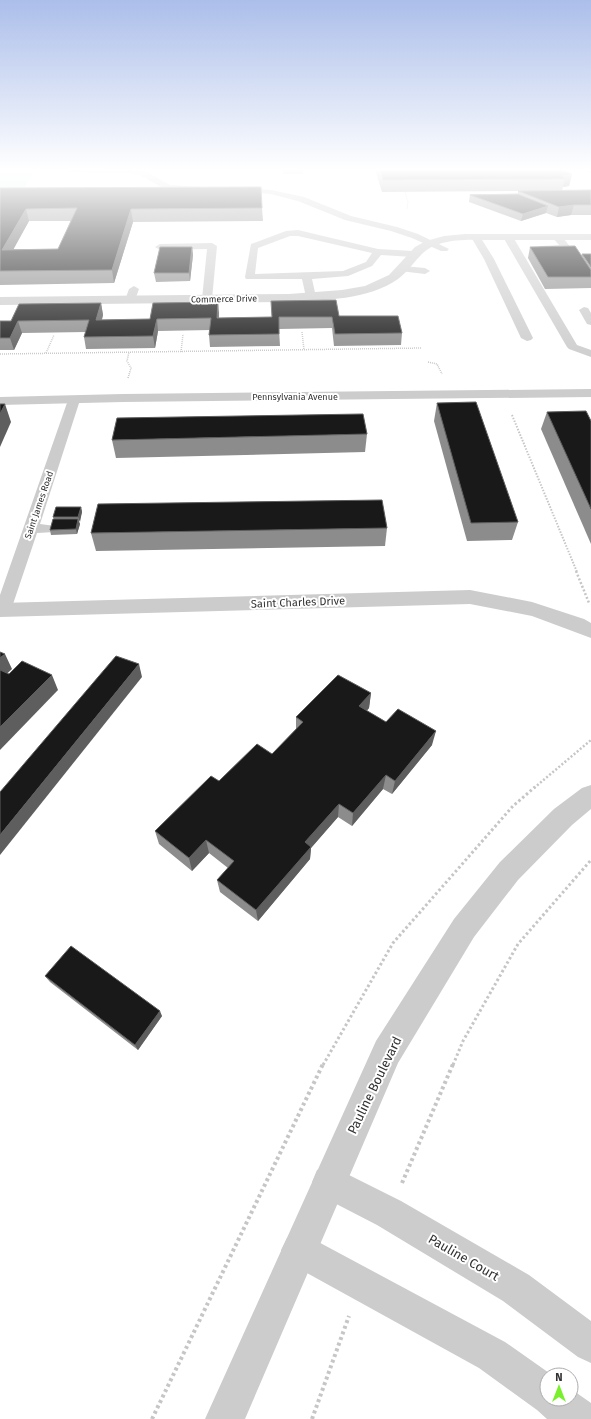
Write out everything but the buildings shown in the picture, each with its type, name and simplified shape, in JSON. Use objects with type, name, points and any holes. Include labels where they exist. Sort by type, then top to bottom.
[{"type":"street","name":"Commerce Drive","points":[[0,302],[132,295],[207,299],[312,297],[349,292],[365,288],[392,277],[403,269],[419,248],[443,239],[476,237],[591,237]]},
{"type":"street","name":"Pennsylvania Avenue","points":[[0,401],[124,398],[591,393]]},
{"type":"street","name":"Saint Charles Drive","points":[[1,610],[470,597],[541,611],[565,618],[591,631]]},
{"type":"street","name":"Pauline Boulevard","points":[[225,1419],[387,1052],[464,928],[510,871],[563,817],[591,795]]},
{"type":"street","name":"Pauline Court","points":[[329,1182],[389,1213],[516,1288],[591,1344]]},
{"type":"street","points":[[299,1250],[492,1355],[539,1389]]},
{"type":"street","points":[[563,1407],[580,1419]]},
{"type":"lane","points":[[283,235],[254,246],[250,277],[346,274],[369,264],[378,252]]},
{"type":"lane","points":[[311,235],[378,252],[413,254]]},
{"type":"lane","points":[[413,235],[444,249]]},
{"type":"lane","points":[[476,237],[489,258],[527,338]]},
{"type":"lane","points":[[508,237],[523,248],[574,347],[591,354]]},
{"type":"lane","points":[[523,248],[569,249],[557,237]]},
{"type":"lane","points":[[160,247],[212,246],[207,299]]},
{"type":"lane","points":[[403,269],[425,271]]},
{"type":"lane","points":[[306,276],[312,297]]},
{"type":"lane","points":[[584,310],[591,322]]},
{"type":"lane","name":"Saint James Road","points":[[1,610],[33,522],[74,400]]},
{"type":"lane","points":[[33,522],[51,523]]},
{"type":"path","points":[[302,332],[304,350]]},
{"type":"path","points":[[181,352],[183,334]]},
{"type":"path","points":[[46,354],[54,335]]},
{"type":"path","points":[[0,354],[422,348]]},
{"type":"path","points":[[128,379],[131,368],[127,361],[129,352]]},
{"type":"path","points":[[428,362],[437,364],[441,371]]},
{"type":"path","points":[[510,412],[591,609]]},
{"type":"path","points":[[152,1419],[318,1073],[393,943],[513,806],[591,740]]},
{"type":"path","points":[[389,1213],[463,1041],[518,944],[591,860]]},
{"type":"path","points":[[312,1419],[361,1283]]}]
